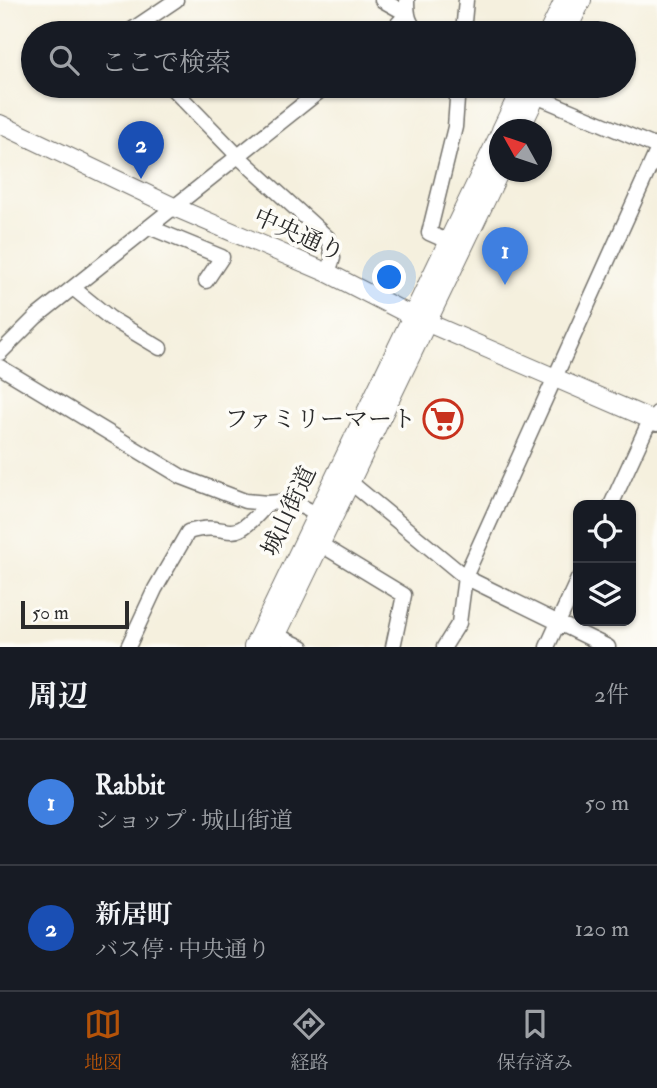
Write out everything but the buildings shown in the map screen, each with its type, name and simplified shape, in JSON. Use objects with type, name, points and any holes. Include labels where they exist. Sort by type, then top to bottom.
[{"type":"street","points":[[145,21],[176,0]]},
{"type":"street","points":[[382,0],[407,7]]},
{"type":"street","points":[[464,21],[466,0]]},
{"type":"street","points":[[554,21],[564,0]]},
{"type":"street","points":[[572,21],[582,0]]},
{"type":"street","points":[[182,98],[238,156],[328,238],[332,258],[328,274]]},
{"type":"street","points":[[0,353],[73,288],[311,98]]},
{"type":"street","points":[[447,241],[429,233],[456,127],[457,98]]},
{"type":"street","name":"城山街道","points":[[507,119],[520,98]]},
{"type":"street","points":[[522,119],[525,98]]},
{"type":"street","points":[[444,647],[459,623],[465,577],[657,149],[546,98]]},
{"type":"street","name":"中央通り","points":[[0,124],[174,207],[328,274],[419,319],[655,418]]},
{"type":"street","name":"城山街道","points":[[274,641],[350,482],[419,319],[447,241],[489,154]]},
{"type":"street","name":"城山街道","points":[[253,647],[315,513],[493,182]]},
{"type":"street","points":[[149,227],[222,257],[206,281]]},
{"type":"street","points":[[73,288],[110,318],[160,348]]},
{"type":"street","points":[[0,367],[182,478],[245,501],[290,501],[315,513]]},
{"type":"street","points":[[614,500],[655,418]]},
{"type":"street","points":[[350,482],[465,577],[608,647]]},
{"type":"street","points":[[128,647],[155,589],[188,533],[201,529],[236,533],[248,527],[268,503]]},
{"type":"street","points":[[320,544],[404,595],[393,647]]},
{"type":"street","points":[[547,647],[573,590]]},
{"type":"street","points":[[274,641],[302,647]]},
{"type":"place","name":"新居町","points":[[141,179]]},
{"type":"place","name":"Rabbit","points":[[505,285]]},
{"type":"place","name":"ファミリーマート","points":[[443,419]]}]
